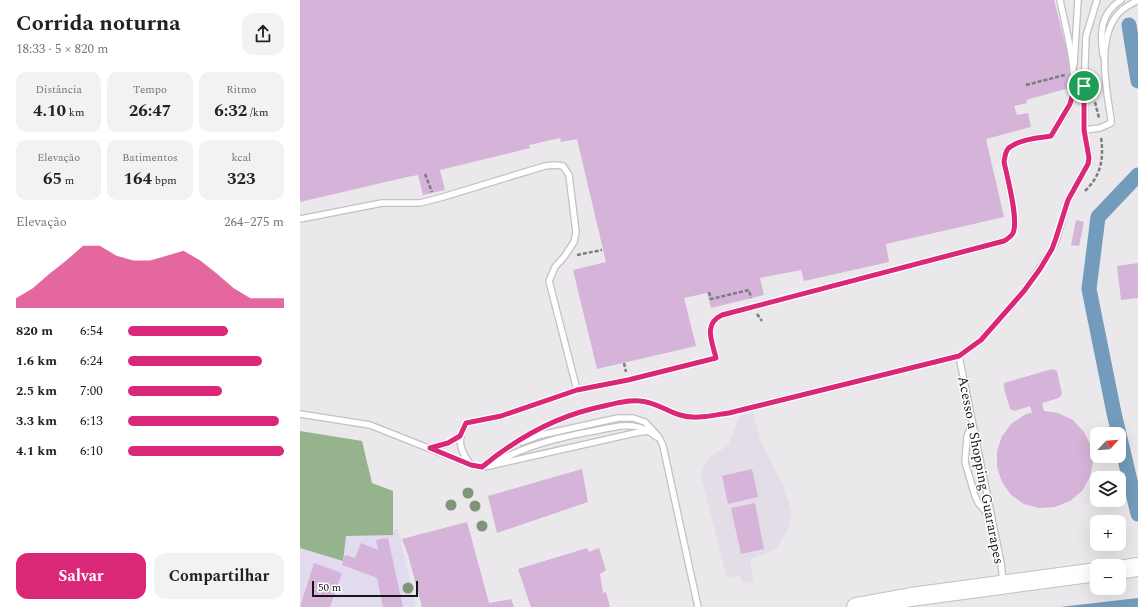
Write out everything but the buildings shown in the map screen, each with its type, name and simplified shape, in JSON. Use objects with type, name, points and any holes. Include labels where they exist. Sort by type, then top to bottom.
[{"type":"main road","points":[[1126,569],[1138,568]]},
{"type":"main road","points":[[856,607],[912,597],[1090,573]]},
{"type":"lane","points":[[1060,0],[1074,72]]},
{"type":"lane","points":[[471,465],[463,454],[460,444],[460,436],[466,423],[501,416],[577,390],[628,380],[716,358],[710,330],[711,324],[716,318],[722,315],[1004,241],[1010,237],[1015,226],[1014,213],[1004,162],[1005,155],[1009,148],[1022,142],[1051,136],[1070,104],[1073,93],[1078,0]]},
{"type":"lane","points":[[1084,130],[1100,128],[1111,123],[1106,89],[1101,31],[1109,10],[1120,0]]},
{"type":"lane","points":[[1106,89],[1107,37],[1112,23],[1123,9],[1138,0]]},
{"type":"lane","name":"Acesso a Shopping Guararapes","points":[[482,467],[511,446],[549,423],[589,409],[622,402],[641,401],[659,405],[679,415],[690,417],[705,417],[729,413],[959,356],[981,340],[1024,291],[1045,261],[1056,238],[1068,200],[1089,161],[1084,130],[1086,36],[1096,1]]},
{"type":"lane","points":[[300,219],[382,203],[420,203],[435,200],[546,166],[563,166],[567,170],[570,180],[576,232],[574,242],[555,267],[549,281],[577,390]]},
{"type":"lane","name":"Acesso a Shopping Guararapes","points":[[959,356],[1001,563],[1003,584]]},
{"type":"lane","points":[[300,414],[361,423],[430,448],[471,465],[482,467],[648,431]]},
{"type":"lane","points":[[511,446],[541,436],[618,418],[633,418],[645,422],[660,439],[663,446],[698,607]]},
{"type":"lane","points":[[972,423],[967,437],[965,462],[975,496],[979,504],[992,517]]},
{"type":"lane","points":[[489,466],[523,449],[548,440],[625,425],[637,426],[660,439]]},
{"type":"lane","points":[[430,448],[448,443],[460,436]]},
{"type":"path","points":[[1026,85],[1068,74],[1074,79]]},
{"type":"path","points":[[426,174],[435,200]]},
{"type":"path","points":[[564,257],[602,250]]},
{"type":"shaded area","points":[[753,413],[762,445],[783,485],[792,513],[788,530],[775,550],[750,559],[754,582],[744,584],[740,575],[727,578],[701,476],[703,468],[709,458],[728,445],[740,416]]},
{"type":"shaded area","points":[[398,529],[416,607],[300,607],[300,531],[346,536]]},
{"type":"green space","points":[[300,431],[362,441],[372,483],[393,491],[393,535],[346,536],[343,561],[300,548]]},
{"type":"water","points":[[1138,598],[1138,607],[1060,607]]},
{"type":"waterway","points":[[1129,25],[1138,81]]},
{"type":"waterway","points":[[1138,175],[1098,217],[1089,289],[1114,413],[1138,514]]},
{"type":"route","points":[[1074,79],[1084,86],[1084,130],[1089,161],[1068,200],[1052,249],[1024,291],[981,340],[959,356],[729,413],[705,417],[679,415],[659,405],[641,401],[622,402],[589,409],[549,423],[494,457],[482,467],[471,465],[430,448],[441,446],[460,436],[466,423],[501,416],[577,390],[628,380],[716,358],[710,330],[711,324],[716,318],[722,315],[1004,241],[1010,237],[1015,226],[1014,213],[1004,162],[1005,155],[1009,148],[1022,142],[1051,136],[1070,104],[1073,93],[1074,79]]}]
